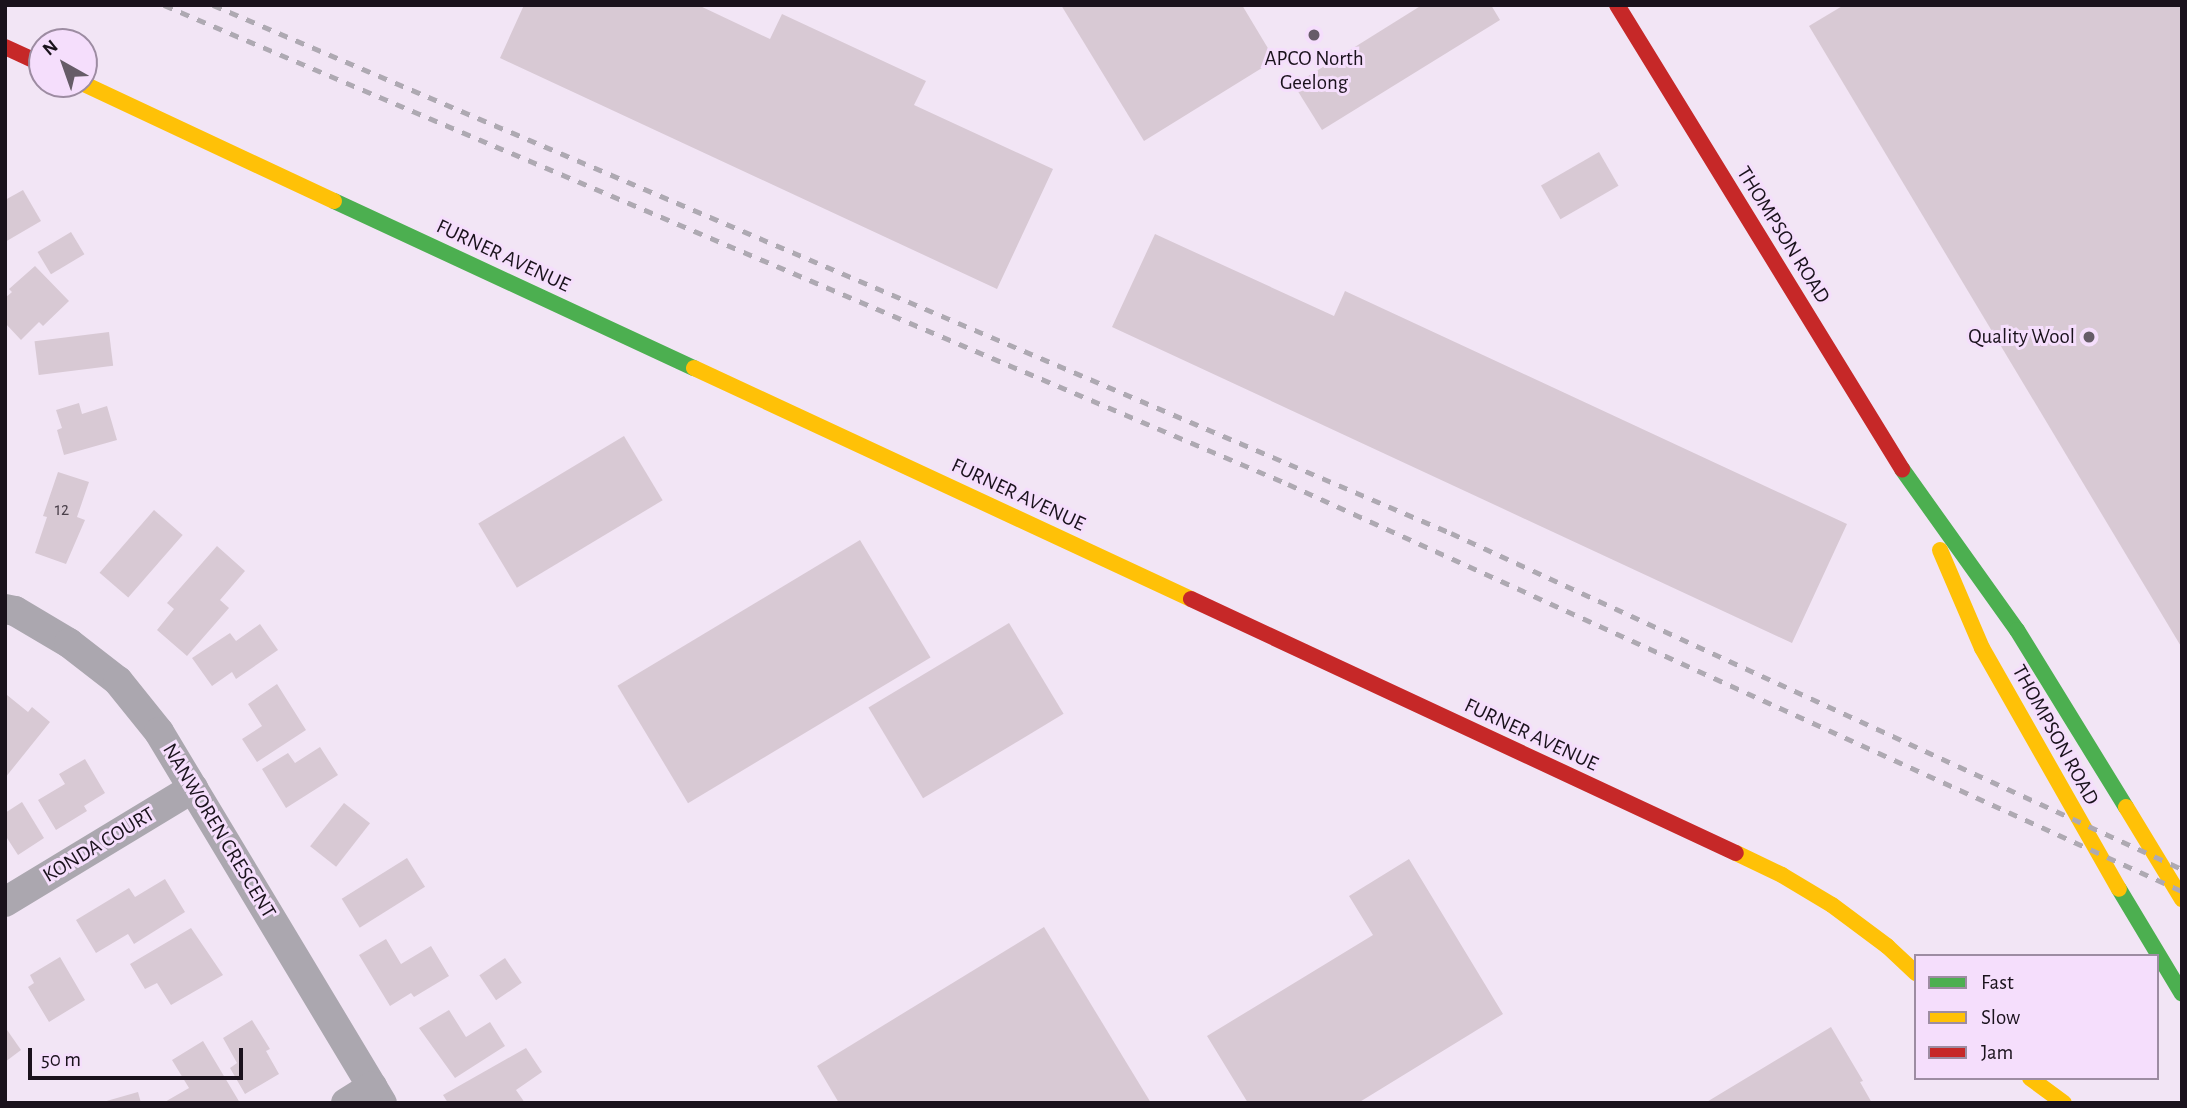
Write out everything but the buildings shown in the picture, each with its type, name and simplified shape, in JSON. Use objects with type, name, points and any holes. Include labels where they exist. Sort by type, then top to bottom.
[{"type":"street","name":"THOMPSON ROAD","points":[[1617,5],[1913,487],[2017,630],[2182,899]]},
{"type":"street","points":[[5,47],[28,58]]},
{"type":"street","name":"FURNER AVENUE","points":[[98,91],[1782,875],[1832,905],[1887,946],[1914,971]]},
{"type":"street","name":"THOMPSON ROAD","points":[[1913,487],[1982,648],[2157,954]]},
{"type":"street","name":"NANWOREN CRESCENT","points":[[5,609],[15,611],[69,643],[118,681],[159,732],[377,1095]]},
{"type":"street","name":"KONDA COURT","points":[[5,901],[193,788]]},
{"type":"street","name":"THOMPSON ROAD","points":[[2159,956],[2182,994]]},
{"type":"street","points":[[2033,1080],[2064,1103]]},
{"type":"street","points":[[346,1103],[377,1095]]},
{"type":"railway","points":[[164,5],[1288,484],[2182,891]]},
{"type":"railway","points":[[213,5],[1451,533],[2182,869]]},
{"type":"traffic: fast","points":[[334,201],[694,368]]},
{"type":"traffic: fast","points":[[1902,469],[2017,630],[2126,807]]},
{"type":"traffic: fast","points":[[2119,889],[2158,954]]},
{"type":"traffic: fast","points":[[2159,956],[2182,994]]},
{"type":"traffic: slow","points":[[98,91],[334,201]]},
{"type":"traffic: slow","points":[[694,368],[1191,599]]},
{"type":"traffic: slow","points":[[1940,550],[1982,648],[2119,889]]},
{"type":"traffic: slow","points":[[2126,807],[2182,899]]},
{"type":"traffic: slow","points":[[1736,853],[1782,875],[1832,905],[1887,946],[1914,971]]},
{"type":"traffic: slow","points":[[2033,1080],[2064,1103]]},
{"type":"traffic: jam","points":[[1617,5],[1902,469]]},
{"type":"traffic: jam","points":[[5,47],[28,58]]},
{"type":"traffic: jam","points":[[1191,599],[1736,853]]},
{"type":"place","name":"APCO North Geelong","points":[[1314,35]]},
{"type":"place","name":"Quality Wool","points":[[2089,337]]}]
